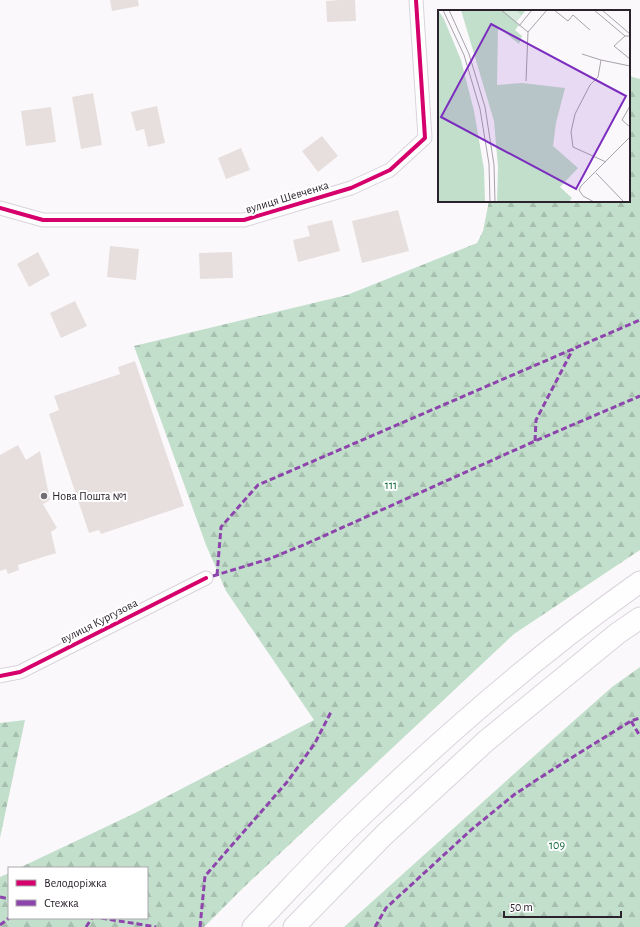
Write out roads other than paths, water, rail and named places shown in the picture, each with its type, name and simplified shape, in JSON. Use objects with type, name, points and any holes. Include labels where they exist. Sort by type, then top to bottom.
[{"type":"main road","points":[[253,927],[355,821],[461,722],[601,609],[640,582]]},
{"type":"main road","points":[[294,927],[384,835],[486,741],[618,633],[640,618]]},
{"type":"street","name":"вулиця Шевченка","points":[[0,208],[44,220],[244,220],[351,188],[390,170],[425,138],[416,0]]},
{"type":"street","name":"вулиця Кургузова","points":[[0,676],[20,672],[206,578]]},
{"type":"place","name":"Нова Пошта №1","points":[[44,496]]},
{"type":"park label","name":"111","points":[[391,485]]},
{"type":"park label","name":"109","points":[[557,845]]}]
